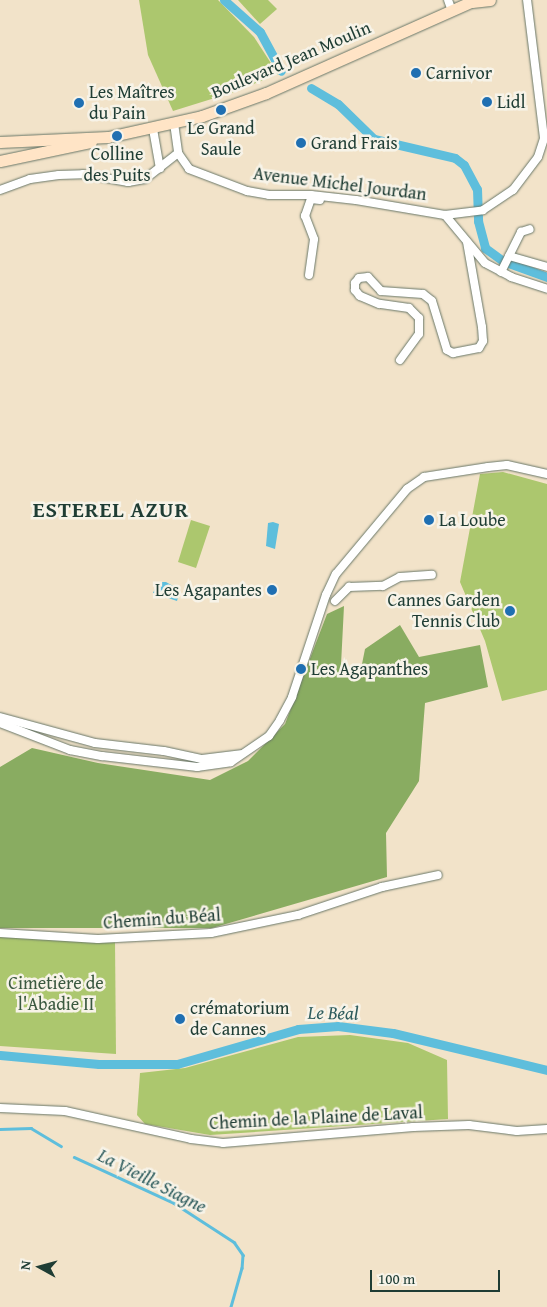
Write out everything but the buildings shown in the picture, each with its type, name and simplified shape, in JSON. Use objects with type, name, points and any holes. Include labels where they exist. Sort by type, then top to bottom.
[{"type":"main road","points":[[472,1],[490,0]]},
{"type":"main road","name":"Boulevard Jean Moulin","points":[[0,142],[108,137],[153,129],[174,123],[266,94],[472,1]]},
{"type":"main road","points":[[0,161],[40,155],[108,137]]},
{"type":"street","points":[[448,0],[452,11]]},
{"type":"street","name":"Avenue Michel Jourdan","points":[[178,153],[189,169],[247,191],[269,195],[311,195],[356,200],[445,214],[483,210],[514,190],[538,157],[544,138],[527,0]]},
{"type":"street","points":[[0,190],[30,179],[58,175],[83,174],[128,182],[145,179],[178,153],[174,123]]},
{"type":"street","points":[[153,129],[160,168]]},
{"type":"street","points":[[309,274],[314,239],[305,216],[311,199],[347,204],[356,200]]},
{"type":"street","points":[[445,214],[486,263],[547,289]]},
{"type":"street","points":[[503,269],[521,232],[530,229]]},
{"type":"street","points":[[400,360],[419,334],[419,318],[409,308],[379,304],[360,296],[356,290],[355,283],[359,278],[368,277],[382,291],[423,294],[432,301],[447,350],[453,353],[479,348],[484,341],[467,242]]},
{"type":"street","points":[[508,256],[547,267]]},
{"type":"street","points":[[0,723],[70,750],[176,765],[216,766],[246,753],[268,736],[292,697],[326,595],[336,574],[406,489],[424,477],[488,467],[507,465],[547,474]]},
{"type":"street","points":[[335,601],[349,587],[383,586],[400,577],[432,575]]},
{"type":"street","points":[[0,717],[95,743],[164,751],[202,759],[246,753]]},
{"type":"street","name":"Chemin du Béal","points":[[0,933],[98,939],[211,933],[298,915],[382,887],[438,875]]},
{"type":"street","name":"Chemin de la Plaine de Laval","points":[[0,1108],[66,1111],[191,1139],[223,1143],[413,1127],[469,1125],[517,1131],[547,1129]]},
{"type":"green space","points":[[139,0],[218,0],[254,37],[278,74],[234,92],[173,111],[148,55]]},
{"type":"green space","points":[[238,0],[268,0],[277,9],[260,24]]},
{"type":"green space","name":"Cannes Garden Tennis Club","points":[[503,472],[547,484],[547,690],[502,701],[485,641],[460,582],[480,474]]},
{"type":"green space","points":[[191,520],[210,526],[196,568],[178,562]]},
{"type":"green space","points":[[344,606],[341,665],[361,669],[365,649],[400,625],[419,657],[480,645],[488,687],[425,703],[419,781],[386,833],[387,877],[212,928],[0,928],[0,767],[32,748],[98,763],[210,780],[248,761],[285,724],[327,614]]},
{"type":"green space","name":"Cimetière de l'Abadie II","points":[[0,936],[115,942],[116,1054],[0,1046]]},
{"type":"green space","points":[[350,1035],[408,1043],[447,1060],[448,1119],[210,1135],[145,1124],[137,1115],[140,1073],[185,1068],[298,1037]]},
{"type":"water","points":[[268,523],[279,524],[275,549],[266,546]]},
{"type":"water","points":[[158,582],[166,582],[180,590],[177,601],[153,593]]},
{"type":"waterway","points":[[224,0],[260,32],[281,71]]},
{"type":"waterway","points":[[311,88],[338,104],[374,139],[455,158],[464,165],[477,189],[478,221],[485,248],[503,261],[547,277]]},
{"type":"waterway","name":"Le Béal","points":[[0,1055],[99,1064],[177,1064],[298,1029],[338,1026],[393,1033],[547,1070]]},
{"type":"waterway","name":"La Vieille Siagne","points":[[0,1129],[31,1128],[61,1146]]},
{"type":"waterway","name":"La Vieille Siagne","points":[[74,1157],[174,1203],[234,1242],[243,1255],[242,1268],[231,1307]]},
{"type":"place","name":"Carnivor","points":[[416,73]]},
{"type":"place","name":"Lidl","points":[[487,102]]},
{"type":"place","name":"Les Maîtres du Pain","points":[[79,103]]},
{"type":"place","name":"Le Grand Saule","points":[[221,110]]},
{"type":"place","name":"Colline des Puits","points":[[117,136]]},
{"type":"place","name":"Grand Frais","points":[[301,143]]},
{"type":"place","name":"La Loube","points":[[429,520]]},
{"type":"place","name":"Les Agapantes","points":[[272,590]]},
{"type":"place","name":"Cannes Garden Tennis Club","points":[[510,611]]},
{"type":"place","name":"Les Agapanthes","points":[[301,669]]},
{"type":"place","name":"crématorium de Cannes","points":[[180,1019]]},
{"type":"district","name":"ESTEREL AZUR","points":[[111,510]]}]
